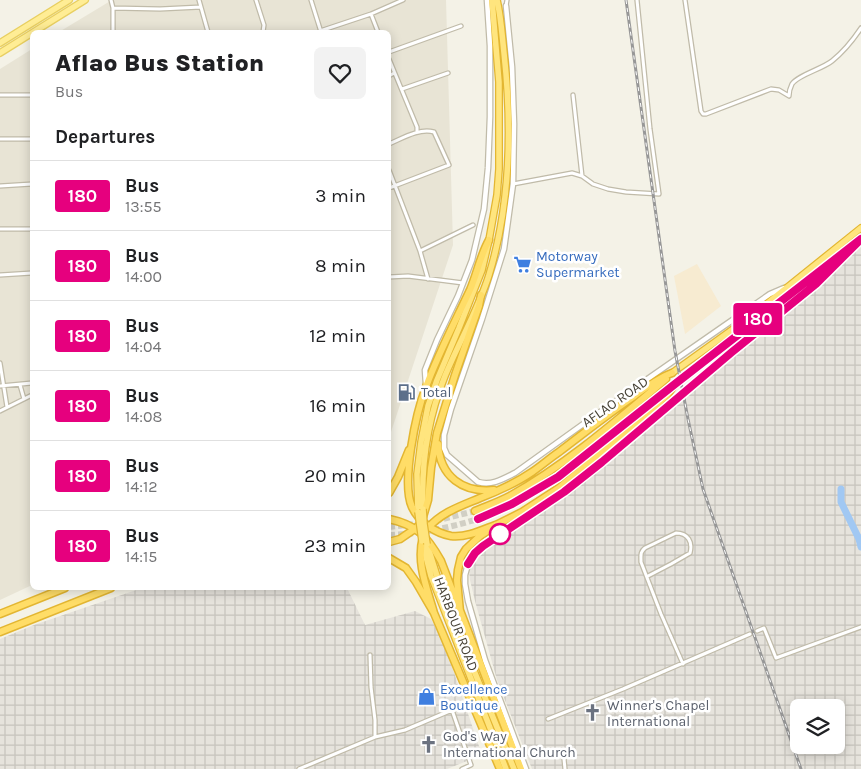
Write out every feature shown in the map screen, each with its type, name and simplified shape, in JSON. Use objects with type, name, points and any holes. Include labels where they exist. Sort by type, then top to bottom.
[{"type":"highway","points":[[420,473],[429,424],[482,270],[497,195],[500,114],[492,0]]},
{"type":"highway","points":[[391,541],[416,528],[421,521],[428,500],[437,433],[479,306],[496,247],[506,186],[508,140],[505,62],[497,0]]},
{"type":"highway","name":"AFLAO ROAD","points":[[475,511],[508,497],[546,474],[597,437],[672,373],[754,314],[861,228]]},
{"type":"highway","name":"AFLAO ROAD","points":[[478,519],[512,504],[558,477],[861,239]]},
{"type":"highway","points":[[391,489],[412,442],[426,387],[436,361],[471,288],[489,240]]},
{"type":"highway","points":[[462,330],[482,295]]},
{"type":"highway","points":[[500,769],[434,613],[421,568],[420,548],[423,534],[437,519],[454,508],[504,487],[531,472],[624,403],[656,381],[672,373]]},
{"type":"highway","points":[[412,442],[408,477],[412,507],[421,521],[440,532],[452,536],[468,535],[498,524],[522,512],[559,488],[654,407],[667,395],[675,384]]},
{"type":"highway","points":[[437,433],[442,465],[449,476],[456,482],[468,488],[482,491],[504,487]]},
{"type":"highway","name":"HARBOUR ROAD","points":[[420,473],[424,524],[432,560],[451,614],[514,769]]},
{"type":"highway","name":"HARBOUR ROAD","points":[[420,473],[418,512],[426,559],[454,637],[506,769]]},
{"type":"highway","points":[[391,518],[416,528],[423,534],[441,560],[521,769]]},
{"type":"highway","points":[[460,612],[457,580],[461,557],[466,549],[480,536],[498,524]]},
{"type":"highway","points":[[391,559],[406,568],[434,613]]},
{"type":"highway","points":[[0,614],[61,590]]},
{"type":"highway","points":[[0,632],[106,590]]},
{"type":"main road","points":[[0,44],[69,0],[72,8]]},
{"type":"main road","points":[[36,30],[85,0]]},
{"type":"main road","points":[[0,53],[30,34]]},
{"type":"street","points":[[112,0],[114,30]]},
{"type":"street","points":[[256,0],[264,25],[263,30]]},
{"type":"street","points":[[311,0],[319,30]]},
{"type":"street","points":[[326,30],[403,0]]},
{"type":"street","points":[[426,387],[425,370],[472,260],[484,209],[490,117],[490,46],[487,0]]},
{"type":"street","points":[[506,0],[512,67],[514,124],[513,184],[572,172],[582,176],[589,182],[608,188],[626,192],[659,194],[650,130],[637,0]]},
{"type":"street","points":[[685,0],[701,111],[703,114],[771,89],[779,90],[789,96],[795,81],[833,60],[861,28]]},
{"type":"street","points":[[201,1],[207,30]]},
{"type":"street","points":[[113,8],[160,9],[201,7]]},
{"type":"street","points":[[371,14],[377,30]]},
{"type":"street","points":[[391,51],[461,26]]},
{"type":"street","points":[[391,65],[417,127],[416,132]]},
{"type":"street","points":[[402,89],[448,73]]},
{"type":"street","points":[[0,95],[30,95]]},
{"type":"street","points":[[573,96],[582,176]]},
{"type":"street","points":[[391,143],[416,132],[427,130],[434,132],[449,165],[391,187]]},
{"type":"street","points":[[0,139],[30,139]]},
{"type":"street","points":[[391,176],[420,251],[428,279]]},
{"type":"street","points":[[0,186],[30,184]]},
{"type":"street","name":"AFLAO ROAD","points":[[513,184],[504,249],[444,435],[444,448],[447,455],[478,482],[489,484],[515,473],[770,294],[790,285]]},
{"type":"street","points":[[420,251],[473,225]]},
{"type":"street","points":[[0,230],[30,228]]},
{"type":"street","name":"AFLAO ROAD","points":[[468,564],[475,553],[483,546],[564,492],[602,462],[816,284],[861,239]]},
{"type":"street","points":[[0,275],[30,273]]},
{"type":"street","points":[[391,277],[408,276],[463,283]]},
{"type":"street","points":[[0,363],[2,386],[7,407]]},
{"type":"street","points":[[2,386],[30,383]]},
{"type":"street","points":[[20,385],[24,399]]},
{"type":"street","points":[[0,411],[30,396]]},
{"type":"street","points":[[648,576],[690,553],[690,540],[681,533],[676,533],[641,551],[642,562],[661,614],[683,664]]},
{"type":"street","name":"HARBOUR ROAD","points":[[468,564],[465,584],[475,628],[526,769]]},
{"type":"street","points":[[757,631],[764,628],[776,658],[861,627]]},
{"type":"street","points":[[548,719],[683,664],[750,634]]},
{"type":"street","points":[[370,655],[375,738]]},
{"type":"street","points":[[298,769],[375,738],[405,730],[452,710],[471,765],[462,769]]},
{"type":"street","points":[[564,759],[565,769]]},
{"type":"shaded area","points":[[112,0],[446,0],[453,245],[391,432],[391,30],[62,30]]},
{"type":"shaded area","points":[[30,50],[30,586],[0,600],[0,69]]},
{"type":"shaded area","points":[[861,243],[861,769],[532,769],[497,680],[470,580],[469,570],[471,564],[476,556],[489,546],[563,497],[586,479],[810,291]]},
{"type":"shaded area","points":[[697,264],[721,306],[685,334],[674,276]]},
{"type":"shaded area","points":[[136,590],[348,590],[365,625],[415,611],[431,619],[444,643],[482,755],[447,769],[0,769],[0,639],[34,625]]},
{"type":"waterway","points":[[841,489],[841,502],[861,547]]},
{"type":"tunnel","points":[[435,521],[475,511]]},
{"type":"tunnel","points":[[391,535],[434,530],[478,519]]},
{"type":"tunnel","points":[[391,527],[423,523]]},
{"type":"railway","points":[[626,0],[675,351],[703,489],[801,769]]},
{"type":"bus line","name":"180","points":[[468,564],[475,553],[483,546],[564,492],[638,433],[732,352],[816,284],[861,239],[558,477],[512,504],[478,519]]},
{"type":"place","name":"Motorway Supermarket","points":[[522,264]]},
{"type":"place","name":"Total","points":[[407,392]]},
{"type":"place","name":"Excellence Boutique","points":[[426,697]]},
{"type":"place","name":"Winner's Chapel International","points":[[593,713]]},
{"type":"place","name":"God's Way International Church","points":[[429,744]]}]
